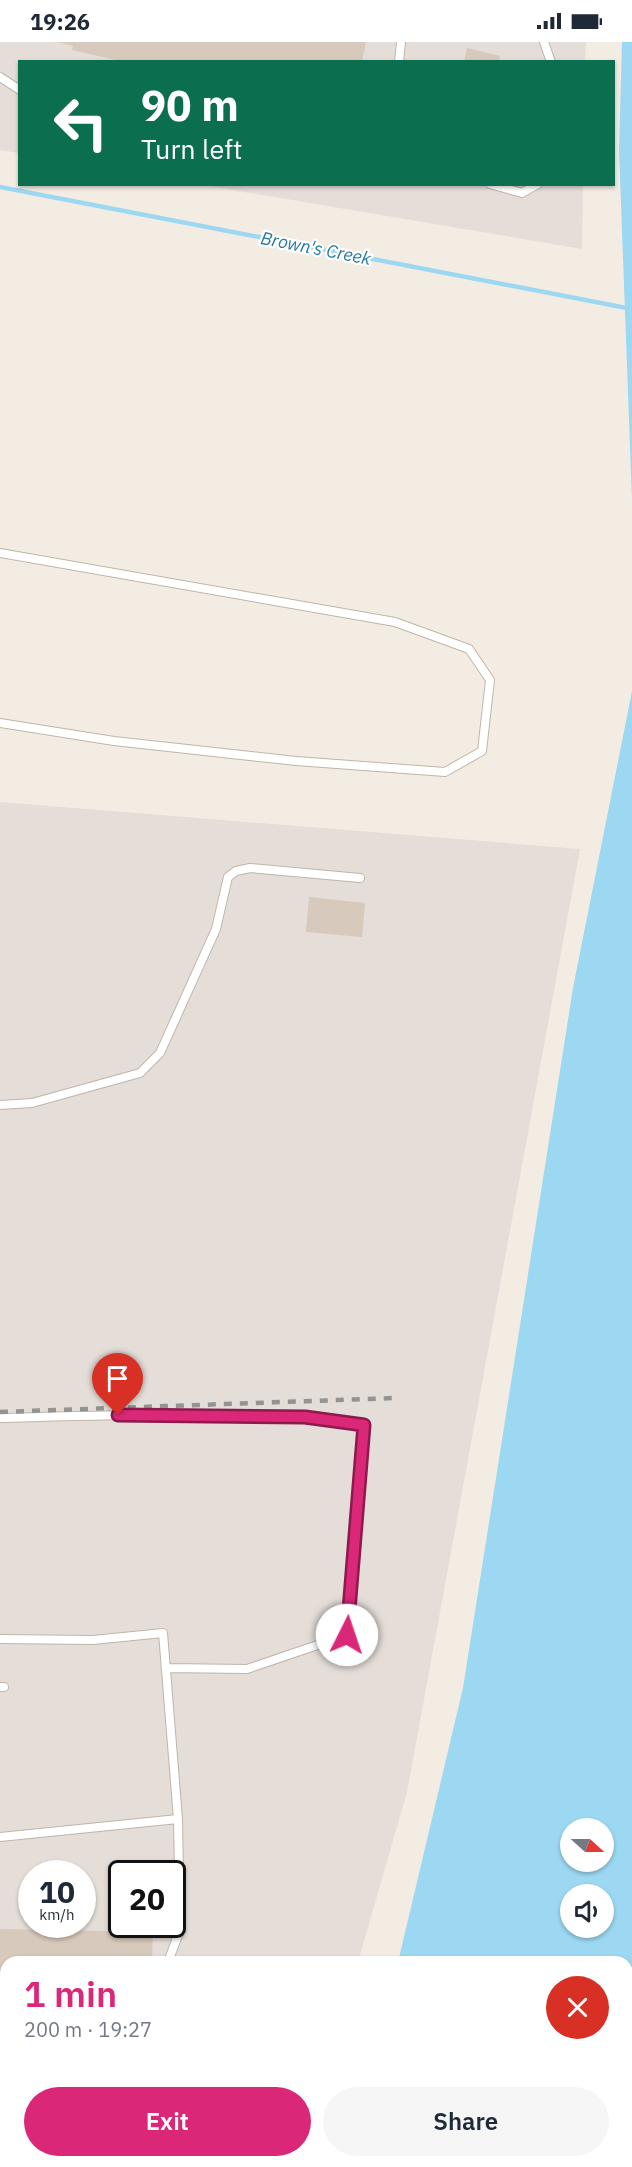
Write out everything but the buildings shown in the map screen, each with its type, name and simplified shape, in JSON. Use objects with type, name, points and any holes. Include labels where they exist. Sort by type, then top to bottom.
[{"type":"lane","points":[[399,60],[401,42]]},
{"type":"lane","points":[[544,42],[550,60]]},
{"type":"lane","points":[[0,77],[18,89]]},
{"type":"lane","points":[[497,186],[522,193],[534,186]]},
{"type":"lane","points":[[0,553],[394,622],[469,649],[490,680],[482,751],[445,771],[296,761],[114,741],[0,723]]},
{"type":"lane","points":[[0,1105],[32,1104],[140,1073],[160,1053],[216,929],[228,877],[236,871],[250,868],[360,878]]},
{"type":"lane","points":[[0,1418],[118,1415],[305,1417],[364,1425],[347,1635],[247,1669],[166,1668]]},
{"type":"lane","points":[[0,1639],[93,1640],[164,1633],[178,1819],[180,1930],[170,1956]]},
{"type":"lane","points":[[0,1837],[178,1819]]},
{"type":"shaded area","points":[[0,42],[586,42],[585,60],[18,60],[18,153],[0,150]]},
{"type":"shaded area","points":[[209,186],[583,186],[582,249]]},
{"type":"shaded area","points":[[0,802],[580,849],[407,1792],[360,1956],[0,1956]]},
{"type":"water","points":[[622,42],[632,42],[632,500],[619,150]]},
{"type":"water","points":[[632,691],[632,1956],[399,1956],[463,1688],[573,988]]},
{"type":"waterway","name":"Brown's Creek","points":[[0,187],[632,309]]},
{"type":"railway","points":[[0,1412],[395,1398]]},
{"type":"route","points":[[118,1415],[305,1417],[364,1425],[347,1635]]}]
